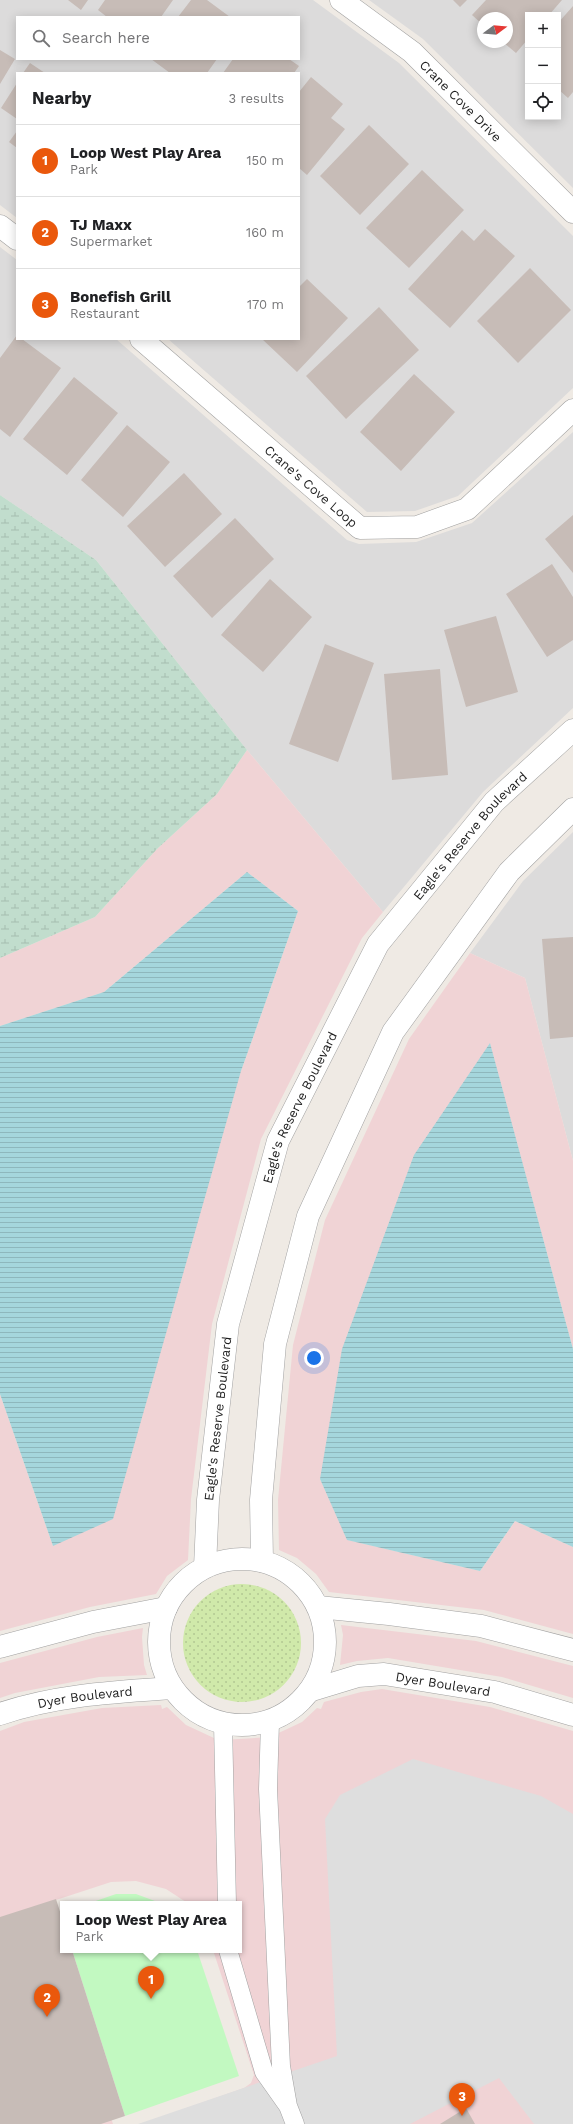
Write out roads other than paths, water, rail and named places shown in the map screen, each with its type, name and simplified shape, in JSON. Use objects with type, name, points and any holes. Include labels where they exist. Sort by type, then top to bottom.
[{"type":"street","name":"Crane Cove Drive","points":[[341,0],[412,52],[573,212]]},
{"type":"street","points":[[0,226],[16,238]]},
{"type":"street","name":"Crane's Cove Loop","points":[[143,340],[360,528],[417,526],[467,509],[573,410]]},
{"type":"street","name":"Eagle's Reserve Boulevard","points":[[206,1567],[208,1500],[228,1324],[278,1141],[378,944],[494,802],[573,730]]},
{"type":"street","points":[[262,1561],[261,1500],[276,1344],[308,1216],[393,1032],[509,872],[573,810]]},
{"type":"street","points":[[233,1559],[262,1561],[290,1574],[304,1586],[318,1607],[326,1635],[324,1663],[312,1690],[293,1709],[270,1722],[223,1724],[194,1712],[172,1688],[161,1663],[159,1635],[166,1608],[182,1584],[206,1567],[233,1559]]},
{"type":"street","points":[[318,1607],[389,1614],[481,1626],[573,1650]]},
{"type":"street","points":[[0,1647],[93,1622],[166,1608]]},
{"type":"street","name":"Dyer Boulevard","points":[[312,1690],[358,1676],[384,1674],[495,1692],[573,1715]]},
{"type":"street","name":"Dyer Boulevard","points":[[0,1714],[20,1707],[101,1692],[172,1688]]},
{"type":"lane","points":[[270,1722],[269,1805],[281,2066],[288,2106],[295,2124]]},
{"type":"lane","points":[[223,1724],[227,1901]]},
{"type":"lane","points":[[229,1953],[264,2072],[288,2106]]},
{"type":"water","points":[[247,872],[298,911],[241,1071],[113,1519],[53,1546],[0,1394],[0,1026],[104,992]]},
{"type":"water","points":[[490,1043],[573,1349],[573,1547],[515,1521],[480,1571],[347,1540],[320,1479],[342,1349],[414,1155]]},
{"type":"place","name":"Loop West Play Area","points":[[151,1999]]},
{"type":"place","name":"TJ Maxx","points":[[47,2017]]},
{"type":"place","name":"Bonefish Grill","points":[[462,2116]]}]
